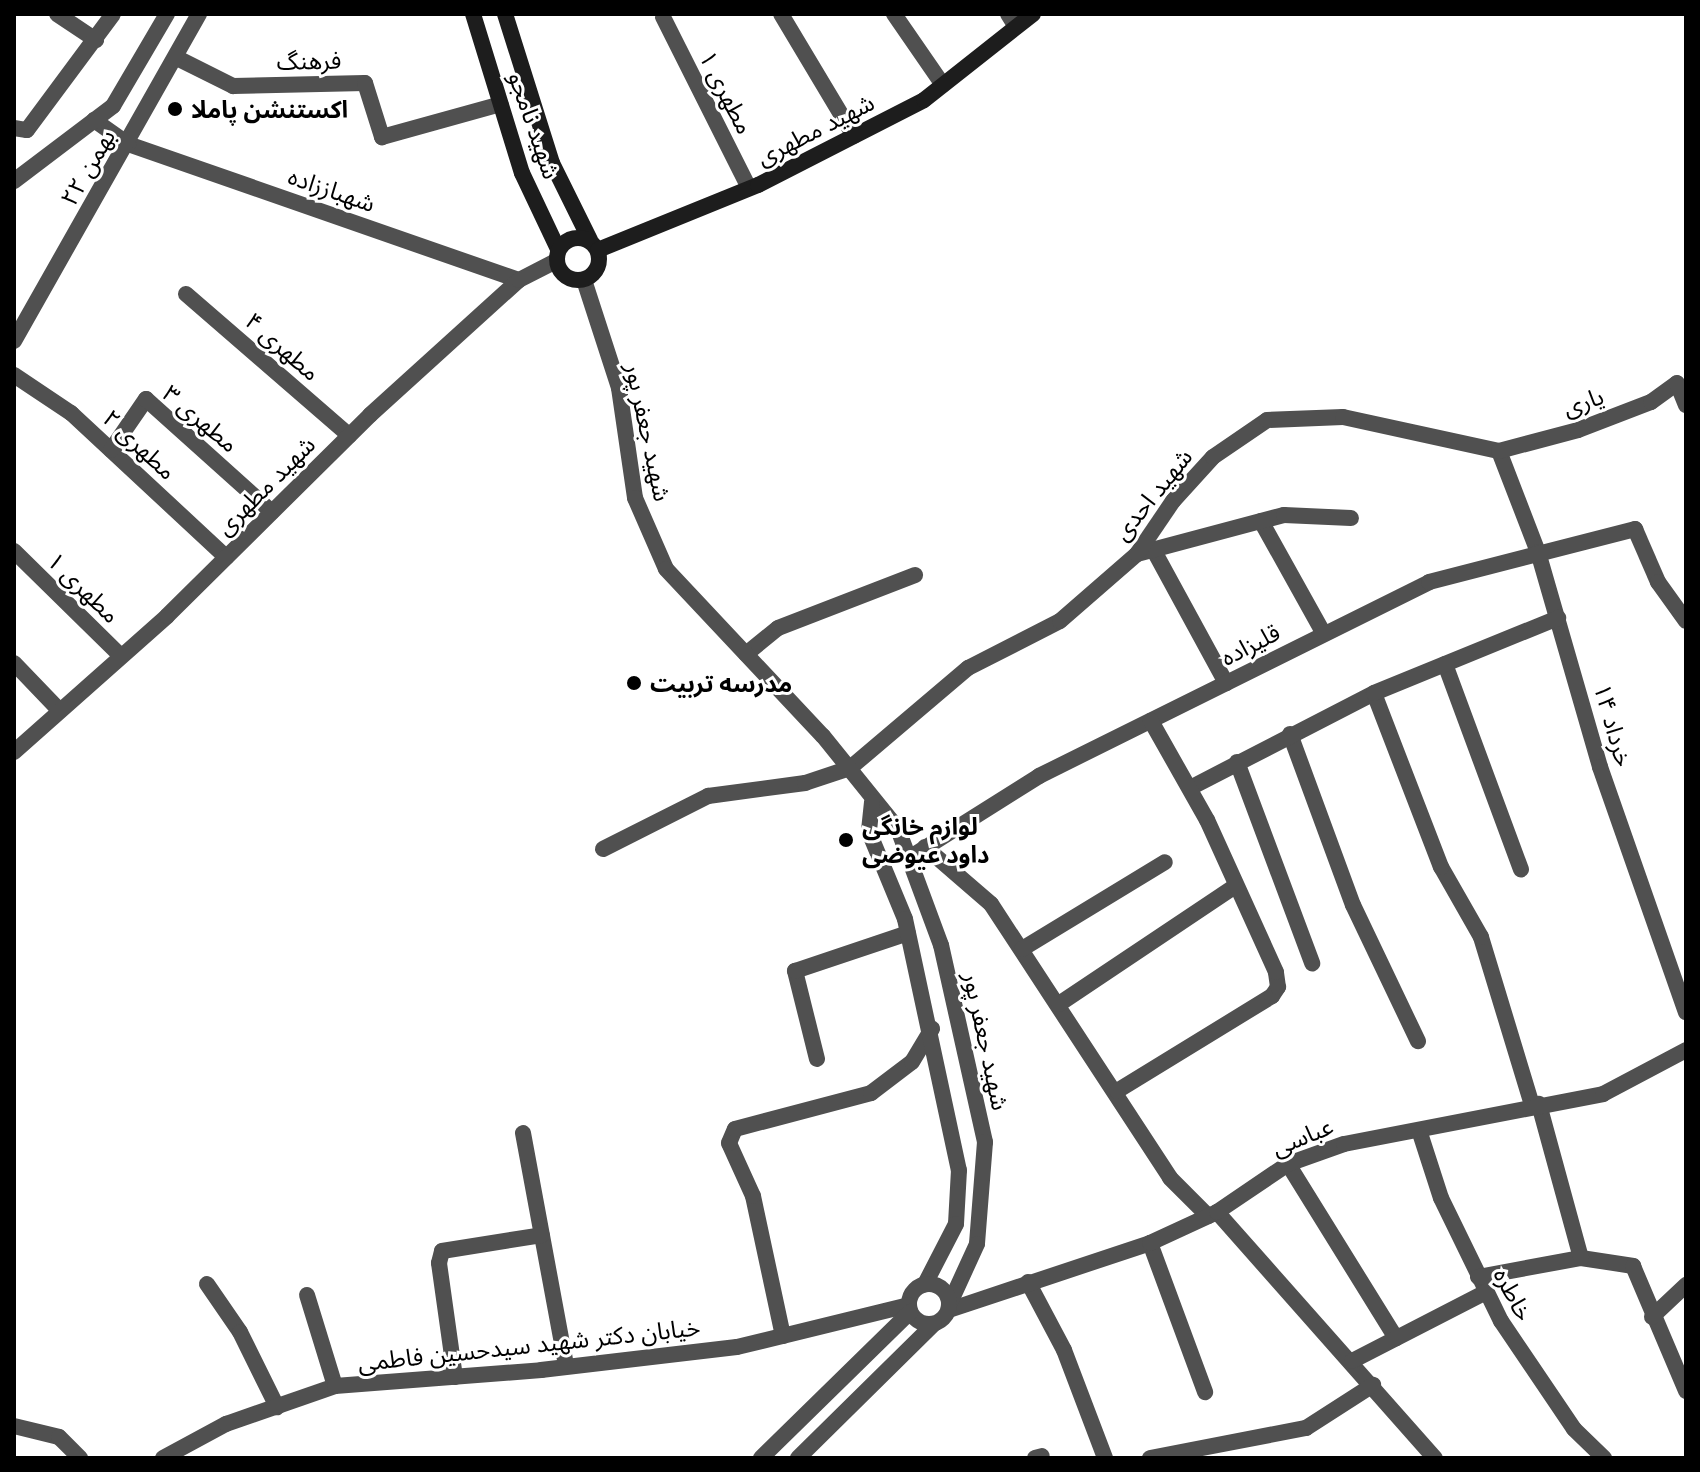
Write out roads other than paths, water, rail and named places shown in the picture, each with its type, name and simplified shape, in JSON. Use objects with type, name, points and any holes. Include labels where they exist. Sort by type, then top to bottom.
[{"type":"main road","name":"شهید نامجو","points":[[473,14],[522,173],[557,255]]},
{"type":"main road","name":"شهید نامجو","points":[[505,14],[552,163],[594,245]]},
{"type":"main road","name":"شهید مطهری","points":[[594,245],[749,188],[854,136],[943,85],[1012,20],[1033,14]]},
{"type":"main road","points":[[566,240],[594,245],[600,262],[584,280],[561,273],[557,255],[566,240]]},
{"type":"street","points":[[57,14],[96,40]]},
{"type":"street","points":[[14,128],[27,130],[113,14]]},
{"type":"street","name":"۲۲ بهمن","points":[[14,181],[113,106],[167,14]]},
{"type":"street","name":"۲۲ بهمن","points":[[14,341],[177,58],[199,14]]},
{"type":"street","points":[[781,14],[854,136]]},
{"type":"street","points":[[894,14],[943,85]]},
{"type":"street","name":"مطهری ۱","points":[[663,17],[749,188]]},
{"type":"street","name":"فرهنگ","points":[[177,58],[233,86],[365,83],[382,137],[501,104]]},
{"type":"street","name":"شهباززاده","points":[[94,120],[128,144],[519,280]]},
{"type":"street","name":"شهید مطهری","points":[[14,752],[226,557],[349,435],[519,280],[557,255]]},
{"type":"street","name":"شهید جعفر پور","points":[[584,280],[619,388],[635,498],[666,569],[850,768],[872,802],[898,829],[941,945],[985,1142],[977,1244],[949,1306]]},
{"type":"street","name":"مطهری ۴","points":[[186,294],[349,435]]},
{"type":"street","name":"مطهری ۲","points":[[14,375],[71,413],[226,557]]},
{"type":"street","name":"یاری","points":[[1499,451],[1578,430],[1651,402],[1677,383],[1686,405]]},
{"type":"street","name":"مطهری ۳","points":[[111,450],[146,399],[272,512]]},
{"type":"street","name":"شهید احدی","points":[[850,768],[968,668],[1060,621],[1145,552],[1173,501],[1213,457],[1267,420],[1343,417],[1499,451]]},
{"type":"street","name":"۱۴ خرداد","points":[[1499,451],[1538,552],[1605,782],[1686,1012]]},
{"type":"street","points":[[1226,683],[1145,552],[1284,515],[1351,518]]},
{"type":"street","points":[[1261,521],[1324,634]]},
{"type":"street","name":"قلیزاده","points":[[909,858],[1039,776],[1429,582],[1635,529],[1658,582],[1686,621]]},
{"type":"street","name":"مطهری ۱","points":[[14,551],[121,656]]},
{"type":"street","points":[[746,654],[778,628],[915,575]]},
{"type":"street","points":[[1190,788],[1374,693],[1558,618]]},
{"type":"street","points":[[14,663],[60,711]]},
{"type":"street","points":[[1445,664],[1521,869]]},
{"type":"street","points":[[1374,693],[1441,867],[1481,937],[1536,1104],[1581,1258]]},
{"type":"street","points":[[1117,1091],[1272,996],[1278,987],[1190,788],[1151,721]]},
{"type":"street","points":[[1290,734],[1353,905],[1418,1041]]},
{"type":"street","points":[[1237,762],[1312,963]]},
{"type":"street","points":[[603,849],[708,796],[805,783],[850,768]]},
{"type":"street","points":[[761,1458],[909,1308],[912,1293],[925,1284],[956,1224],[959,1170],[932,1029],[908,933],[869,832],[872,802]]},
{"type":"street","points":[[925,847],[991,904],[1117,1091],[1170,1178],[1213,1214],[1352,1361],[1435,1458]]},
{"type":"street","points":[[1022,949],[1165,862]]},
{"type":"street","points":[[1059,1004],[1235,886]]},
{"type":"street","points":[[817,1059],[795,971],[908,933]]},
{"type":"street","points":[[783,1336],[753,1196],[729,1143],[735,1129],[871,1093],[912,1062],[932,1029]]},
{"type":"street","name":"عباسی","points":[[949,1306],[1150,1243],[1213,1214],[1288,1164],[1344,1144],[1536,1104],[1603,1094],[1686,1050]]},
{"type":"street","name":"خاطره","points":[[1419,1130],[1441,1198],[1482,1285],[1523,1360],[1574,1429],[1604,1458]]},
{"type":"street","points":[[523,1133],[566,1366]]},
{"type":"street","points":[[1288,1164],[1396,1338]]},
{"type":"street","points":[[455,1377],[439,1263],[442,1251],[542,1235]]},
{"type":"street","points":[[1150,1243],[1205,1392]]},
{"type":"street","points":[[1352,1361],[1482,1285],[1581,1258],[1633,1266],[1652,1317],[1686,1391]]},
{"type":"street","points":[[1028,1282],[1064,1350],[1105,1458]]},
{"type":"street","points":[[207,1284],[240,1332],[277,1407]]},
{"type":"street","points":[[798,1458],[949,1306],[944,1290],[925,1284]]},
{"type":"street","points":[[1652,1317],[1686,1285]]},
{"type":"street","points":[[307,1295],[335,1386]]},
{"type":"street","points":[[909,1308],[920,1322],[934,1324]]},
{"type":"street","name":"خیابان دکتر شهید سیدحسین فاطمی","points":[[163,1458],[226,1424],[335,1386],[455,1377],[737,1347],[909,1308]]},
{"type":"street","points":[[1150,1458],[1306,1428],[1373,1385]]},
{"type":"street","points":[[14,1426],[59,1437],[80,1458]]},
{"type":"place","name":"اکستنشن پاملا","points":[[175,109]]},
{"type":"place","name":"مدرسه تربیت","points":[[634,683]]},
{"type":"place","name":"لوازم خانگی داود عیوضی","points":[[846,840]]}]
